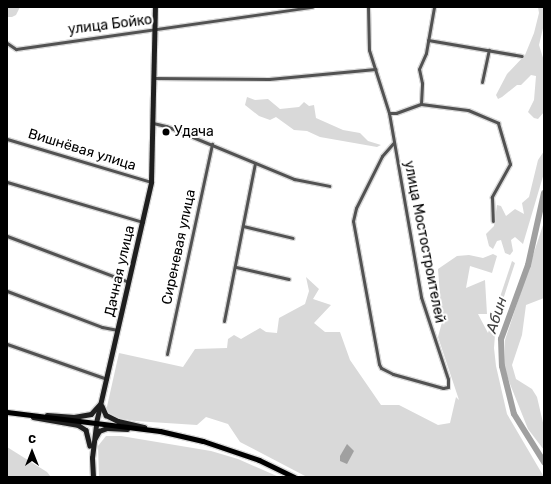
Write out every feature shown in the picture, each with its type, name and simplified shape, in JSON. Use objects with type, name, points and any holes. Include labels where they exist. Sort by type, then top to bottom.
[{"type":"highway","points":[[7,412],[160,431],[202,441],[259,460],[294,477]]},
{"type":"main road","name":"Дачная улица","points":[[92,458],[96,423],[130,283],[150,182],[156,7]]},
{"type":"main road","points":[[7,412],[74,417],[86,415],[97,409],[103,396]]},
{"type":"main road","points":[[103,396],[102,410],[106,415],[118,421],[160,431]]},
{"type":"main road","points":[[7,412],[78,425],[86,430],[90,438],[93,477]]},
{"type":"main road","points":[[92,458],[95,437],[99,431],[107,428],[160,431]]},
{"type":"street","name":"улица Бойко","points":[[7,43],[16,49],[155,31],[312,7]]},
{"type":"street","points":[[368,7],[368,44],[389,113],[394,142]]},
{"type":"street","points":[[421,104],[419,69],[428,40],[434,7]]},
{"type":"street","points":[[428,40],[522,56]]},
{"type":"street","points":[[482,82],[489,50]]},
{"type":"street","points":[[153,78],[269,79],[376,69]]},
{"type":"street","points":[[389,113],[396,113],[421,104],[468,110],[498,123],[510,164],[492,197],[493,221]]},
{"type":"street","points":[[153,123],[212,144],[294,179],[329,186]]},
{"type":"street","name":"Вишнёвая улица","points":[[7,139],[150,182]]},
{"type":"street","name":"улица Мостостроителей","points":[[394,142],[421,297],[448,379],[448,387],[443,388],[393,374],[381,368],[379,364],[353,221],[356,208],[382,156],[394,142]]},
{"type":"street","name":"Сиреневая улица","points":[[167,354],[212,144]]},
{"type":"street","points":[[224,321],[236,267],[255,163]]},
{"type":"street","points":[[7,182],[143,222]]},
{"type":"street","points":[[243,226],[293,238]]},
{"type":"street","points":[[7,236],[130,283]]},
{"type":"street","points":[[236,267],[289,279]]},
{"type":"street","points":[[7,291],[102,327],[118,330]]},
{"type":"street","points":[[7,344],[107,379]]},
{"type":"shaded area","points":[[7,7],[20,7],[16,15],[7,17]]},
{"type":"shaded area","points":[[538,7],[544,7],[544,24],[539,45],[544,61],[544,112],[538,119],[534,118],[528,112],[534,100],[536,76],[531,75],[521,85],[517,85],[498,99],[496,95],[507,74],[525,55],[534,33],[539,13]]},
{"type":"shaded area","points":[[247,97],[255,100],[268,99],[280,109],[299,107],[304,102],[309,106],[314,105],[316,118],[343,130],[360,133],[368,141],[381,145],[377,147],[320,137],[307,131],[294,130],[276,117],[270,120],[259,116],[245,105]]},
{"type":"shaded area","points":[[544,151],[544,173],[523,244],[515,237],[511,240],[513,251],[510,255],[505,253],[501,240],[497,241],[493,249],[489,246],[486,234],[494,226],[497,205],[501,206],[506,216],[515,209],[524,214],[522,203],[529,197],[538,160]]},
{"type":"shaded area","points":[[544,222],[544,298],[526,305],[522,335],[512,365],[516,379],[532,389],[537,397],[544,427],[544,450],[528,429],[505,370],[505,340]]},
{"type":"shaded area","points":[[493,254],[497,256],[492,273],[470,266],[466,288],[485,280],[487,314],[478,314],[488,333],[512,261],[515,263],[496,321],[494,348],[496,366],[507,414],[544,477],[307,477],[240,442],[228,424],[206,417],[197,425],[135,421],[111,417],[106,411],[119,353],[183,367],[195,349],[227,348],[228,339],[234,335],[241,339],[260,328],[266,332],[277,333],[279,318],[305,304],[309,291],[306,277],[319,289],[313,299],[331,305],[314,323],[325,332],[340,332],[350,360],[381,405],[399,405],[438,425],[450,423],[456,397],[459,400],[438,337],[442,322],[438,269],[457,256],[469,255],[483,258]]},
{"type":"shaded area","points":[[106,436],[121,436],[211,451],[238,459],[279,477],[99,477],[98,446]]},
{"type":"shaded area","points":[[347,444],[354,451],[347,464],[340,461],[340,456]]},
{"type":"shaded area","points":[[7,447],[47,472],[51,477],[7,477]]},
{"type":"waterway","name":"Абин","points":[[544,193],[528,265],[501,339],[502,366],[514,414],[544,462]]},
{"type":"place","name":"Удача","points":[[166,132]]}]
